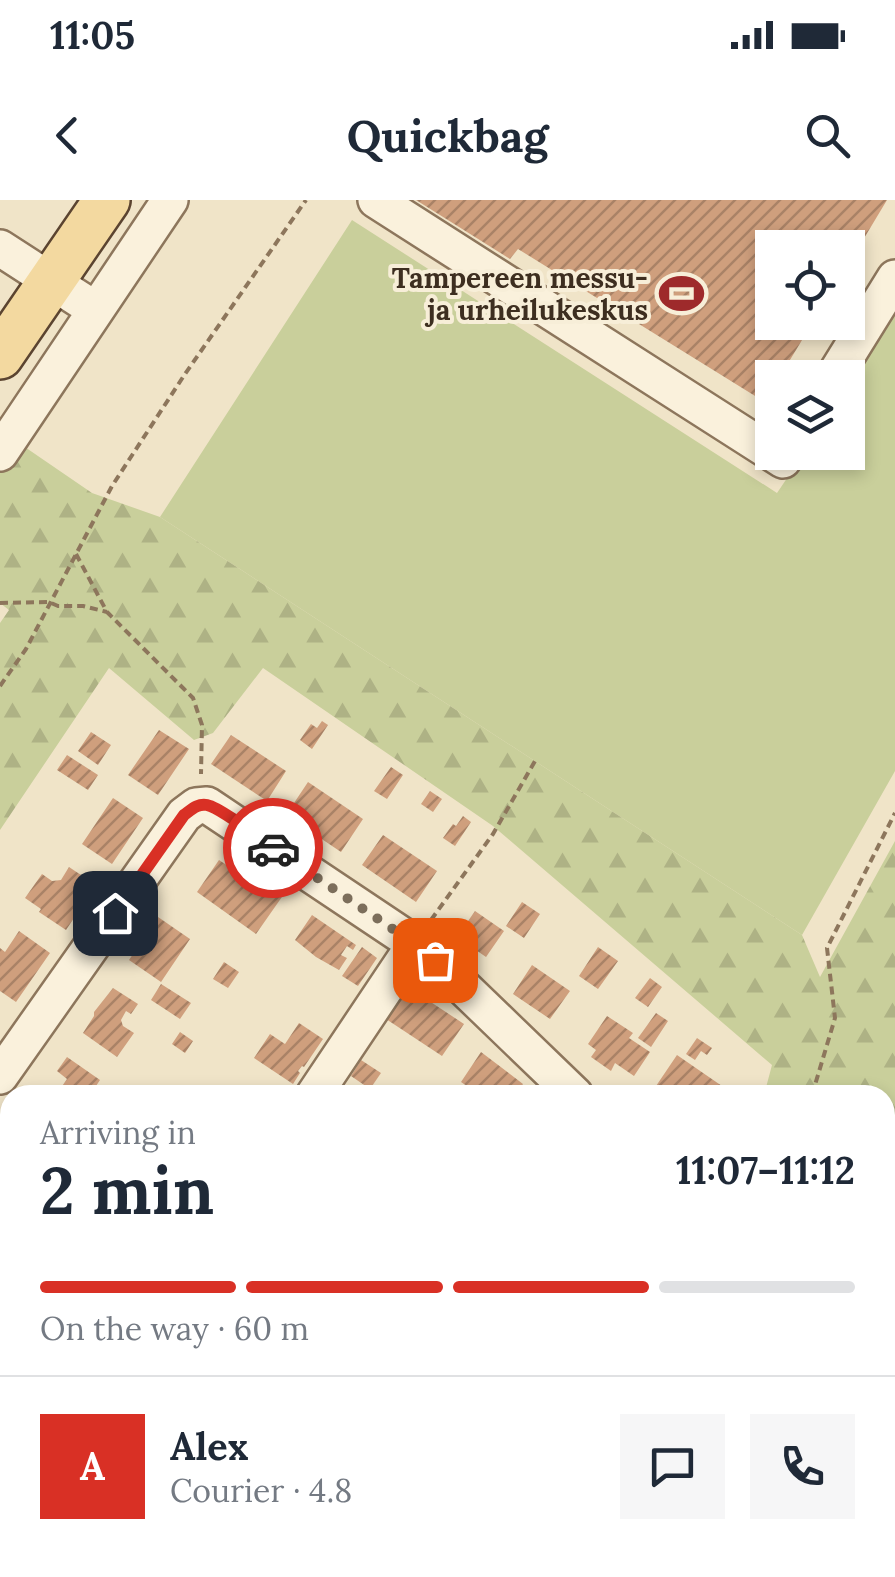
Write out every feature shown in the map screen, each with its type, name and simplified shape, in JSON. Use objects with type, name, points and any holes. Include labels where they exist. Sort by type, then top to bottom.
[{"type":"main road","points":[[0,356],[107,200]]},
{"type":"street","points":[[0,452],[170,200]]},
{"type":"street","points":[[376,200],[755,443]]},
{"type":"street","points":[[0,248],[96,310]]},
{"type":"street","points":[[844,360],[895,278]]},
{"type":"street","points":[[0,1076],[184,815],[208,809],[419,937],[435,960],[565,1085]]},
{"type":"street","points":[[321,1085],[419,937]]},
{"type":"path","points":[[0,686],[26,649],[112,486],[306,200]]},
{"type":"path","points":[[76,554],[107,612],[193,698],[202,725],[208,809]]},
{"type":"path","points":[[0,603],[49,602],[107,612]]},
{"type":"path","points":[[419,937],[493,834],[535,761]]},
{"type":"path","points":[[815,1085],[835,1018],[827,948],[895,814]]},
{"type":"green space","points":[[352,220],[777,493],[793,470],[865,470],[863,360],[895,309],[895,771],[802,935],[160,517]]},
{"type":"green space","points":[[0,430],[92,493],[160,517],[802,935],[820,977],[895,841],[895,1085],[767,1085],[772,1065],[493,826],[263,668],[213,733],[194,740],[109,668],[0,830],[0,623],[9,610],[0,603]]},
{"type":"building","name":"Tampereen messu- ja urheilukeskus","points":[[416,200],[887,200],[865,237],[865,230],[755,230],[755,340],[802,340],[790,360],[755,360],[755,396],[518,249],[510,259]]},
{"type":"building","points":[[322,721],[328,725],[312,749],[300,740],[311,724],[317,728]]},
{"type":"building","points":[[159,730],[189,749],[158,795],[128,775]]},
{"type":"building","points":[[91,732],[111,745],[98,765],[78,751]]},
{"type":"building","points":[[231,735],[286,771],[267,801],[211,764]]},
{"type":"building","points":[[67,755],[98,775],[88,790],[57,770]]},
{"type":"building","points":[[391,767],[403,775],[387,799],[374,791]]},
{"type":"building","points":[[308,782],[363,819],[341,852],[286,815]]},
{"type":"building","points":[[430,791],[442,799],[433,812],[421,804]]},
{"type":"building","points":[[113,798],[143,818],[112,864],[82,844]]},
{"type":"building","points":[[463,816],[471,822],[455,846],[443,838]]},
{"type":"building","points":[[383,835],[437,871],[416,902],[362,865]]},
{"type":"building","points":[[219,860],[255,884],[260,877],[284,894],[256,934],[197,892]]},
{"type":"building","points":[[69,867],[96,885],[66,930],[25,898],[42,874],[52,881],[61,880]]},
{"type":"building","points":[[522,902],[540,914],[524,938],[506,926]]},
{"type":"building","points":[[475,911],[504,931],[486,957],[457,937]]},
{"type":"building","points":[[312,915],[356,945],[353,950],[347,946],[341,955],[347,958],[339,970],[295,940]]},
{"type":"building","points":[[158,917],[190,939],[161,982],[129,960]]},
{"type":"building","points":[[19,931],[50,953],[16,1002],[0,991],[0,948],[5,952]]},
{"type":"building","points":[[362,947],[377,958],[358,986],[342,976]]},
{"type":"building","points":[[598,947],[618,961],[598,989],[579,976]]},
{"type":"building","points":[[224,962],[239,972],[228,988],[213,979]]},
{"type":"building","points":[[532,965],[570,991],[550,1019],[513,994]]},
{"type":"building","points":[[650,978],[662,987],[648,1007],[635,998]]},
{"type":"building","points":[[161,984],[191,1003],[180,1019],[151,1000]]},
{"type":"building","points":[[408,987],[464,1024],[442,1056],[386,1019]]},
{"type":"building","points":[[113,988],[138,1004],[131,1014],[126,1011],[121,1020],[134,1033],[117,1057],[83,1033]]},
{"type":"building","points":[[656,1013],[668,1021],[651,1047],[638,1038]]},
{"type":"building","points":[[607,1016],[633,1033],[629,1038],[650,1052],[634,1076],[615,1063],[611,1071],[591,1057],[596,1050],[588,1044]]},
{"type":"building","points":[[299,1023],[323,1039],[298,1071],[293,1084],[254,1058],[270,1034],[285,1044]]},
{"type":"building","points":[[180,1032],[193,1041],[185,1053],[172,1044]]},
{"type":"building","points":[[697,1038],[712,1048],[707,1055],[701,1051],[695,1060],[686,1054]]},
{"type":"building","points":[[481,1052],[523,1084],[465,1085],[461,1082]]},
{"type":"building","points":[[677,1055],[720,1085],[657,1085]]},
{"type":"building","points":[[67,1057],[100,1080],[97,1085],[63,1085],[67,1079],[57,1071]]},
{"type":"building","points":[[361,1060],[381,1073],[373,1085],[364,1085],[351,1076]]},
{"type":"way so far","points":[[273,848],[435,960]]},
{"type":"place","name":"Tampereen messu- ja urheilukeskus","points":[[681,294]]},
{"type":"route","points":[[115,913],[184,815],[196,806],[207,805],[220,812],[273,848]]}]
